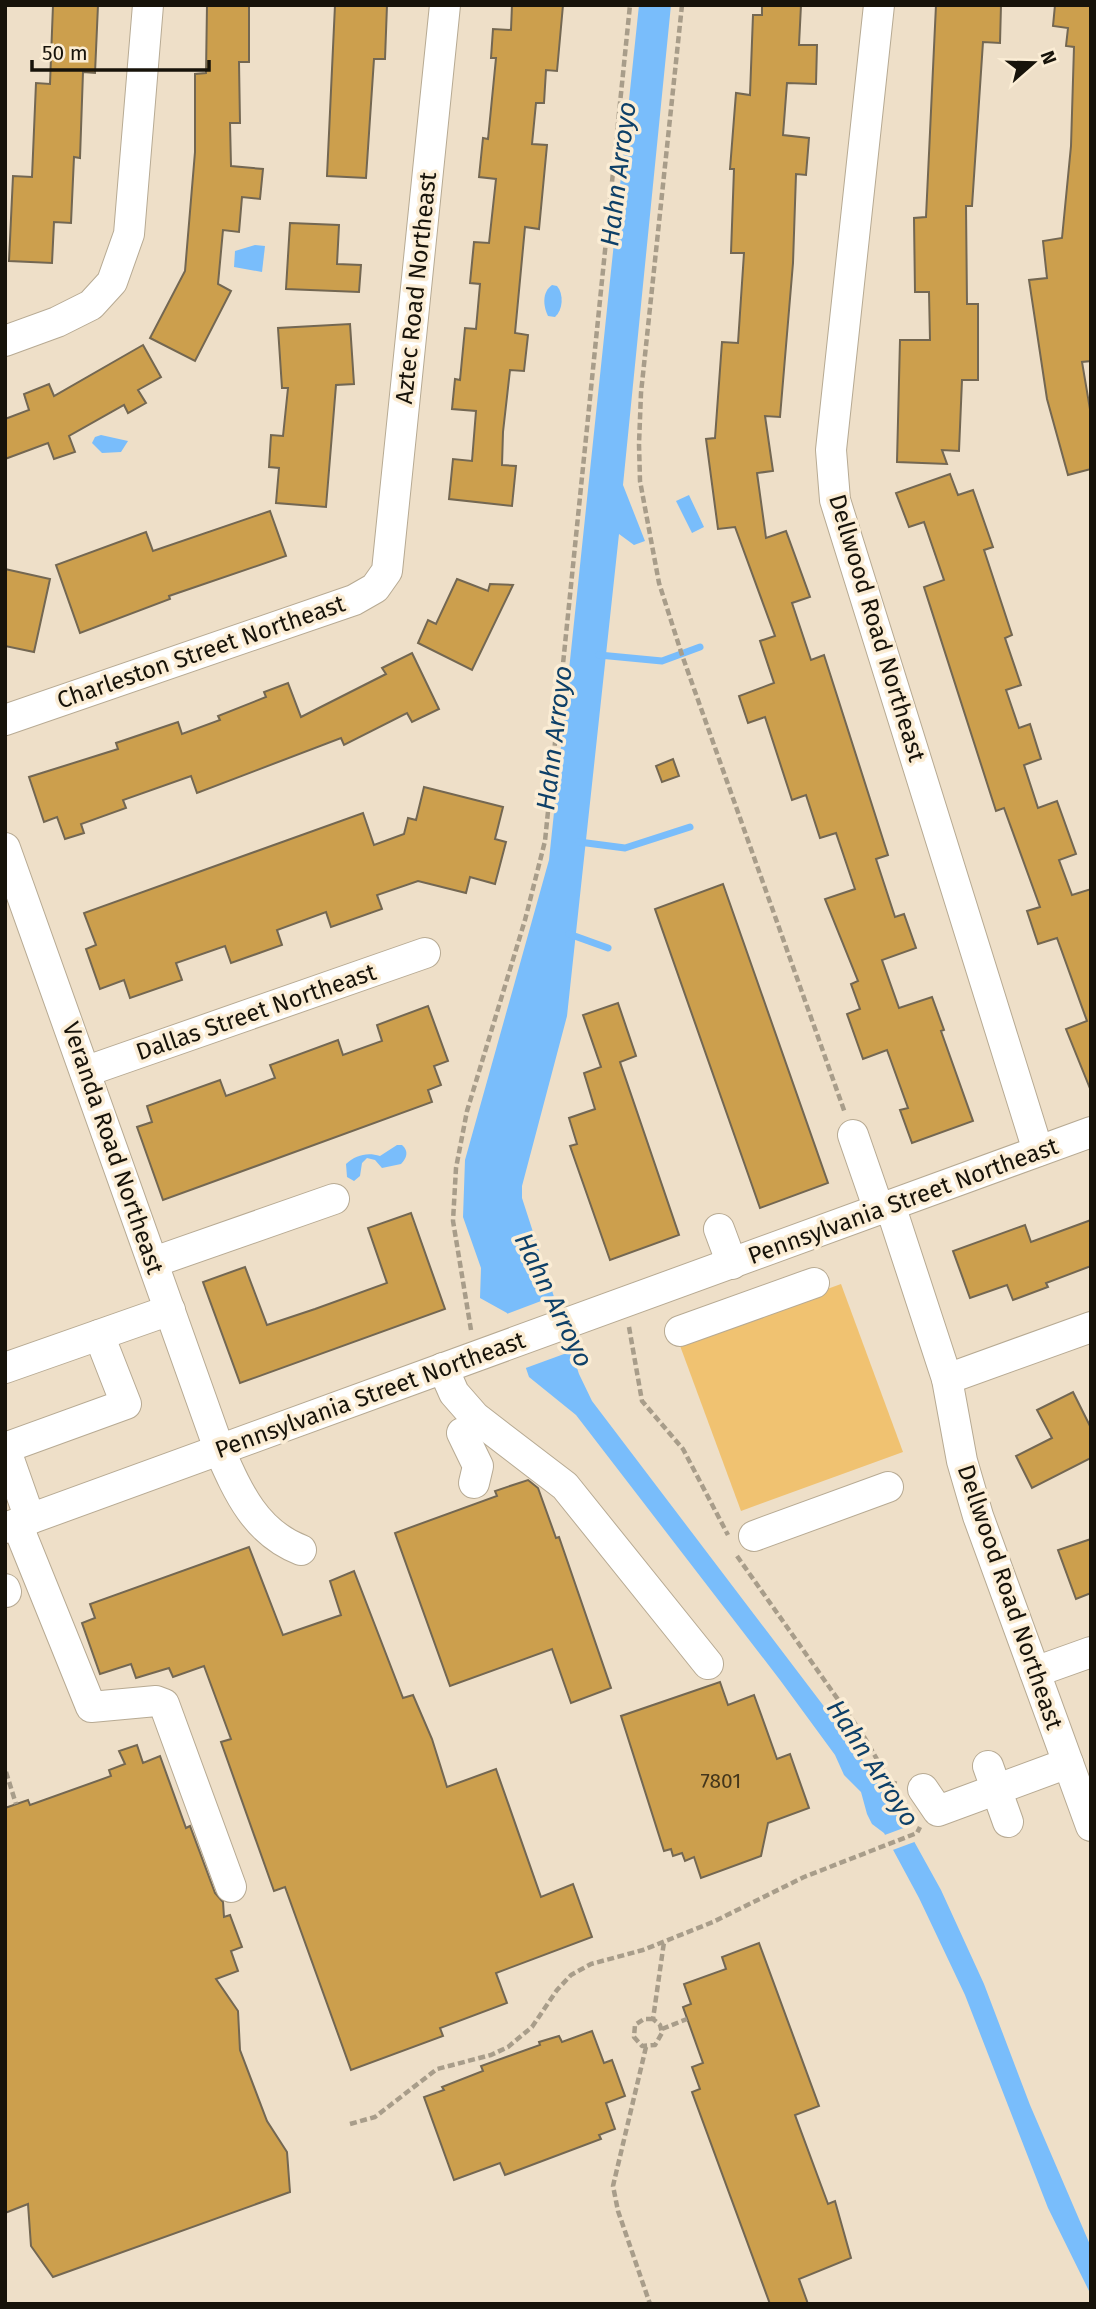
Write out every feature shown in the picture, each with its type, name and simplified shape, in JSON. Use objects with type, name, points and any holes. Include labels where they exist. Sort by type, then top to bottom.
[{"type":"street","points":[[5,341],[57,322],[90,305],[112,282],[130,234],[148,5]]},
{"type":"street","name":"Aztec Road Northeast","points":[[387,571],[445,5]]},
{"type":"street","name":"Dellwood Road Northeast","points":[[878,5],[831,450],[835,500],[1038,1151]]},
{"type":"street","name":"Charleston Street Northeast","points":[[5,720],[354,600],[375,588],[387,571]]},
{"type":"street","name":"Veranda Road Northeast","points":[[5,848],[87,1071],[219,1449],[247,1506],[258,1521],[281,1542],[301,1550]]},
{"type":"street","name":"Dallas Street Northeast","points":[[87,1071],[425,953]]},
{"type":"street","name":"Pennsylvania Street Northeast","points":[[17,1524],[1091,1132]]},
{"type":"street","points":[[853,1135],[885,1207]]},
{"type":"street","points":[[153,1262],[334,1199]]},
{"type":"street","name":"Dellwood Road Northeast","points":[[885,1207],[947,1379],[962,1461],[978,1516],[1091,1826]]},
{"type":"street","points":[[719,1229],[732,1264]]},
{"type":"street","points":[[680,1332],[814,1283]]},
{"type":"street","points":[[5,1368],[170,1310]]},
{"type":"street","points":[[947,1379],[1091,1327]]},
{"type":"street","points":[[99,1335],[126,1404],[5,1448],[17,1524],[90,1707],[156,1701],[164,1704],[232,1887]]},
{"type":"street","points":[[443,1368],[454,1393],[475,1417],[565,1486],[708,1664]]},
{"type":"street","points":[[462,1433],[478,1466],[474,1483]]},
{"type":"street","points":[[754,1536],[888,1488]]},
{"type":"street","points":[[1035,1672],[1091,1652]]},
{"type":"street","points":[[914,1787],[938,1811],[992,1778],[1068,1763]]},
{"type":"street","points":[[992,1778],[1008,1822]]},
{"type":"path","points":[[474,1357],[453,1221],[456,1168],[467,1111],[525,920],[545,841],[630,5]]},
{"type":"path","points":[[682,5],[641,393],[640,481],[659,583],[678,645],[853,1135]]},
{"type":"path","points":[[627,1302],[630,1342],[642,1401],[698,1471],[737,1555],[762,1596],[863,1735],[890,1782],[914,1787]]},
{"type":"path","points":[[6,1772],[16,1804]]},
{"type":"path","points":[[350,2124],[375,2117],[437,2069],[491,2055],[508,2047],[532,2027],[557,1990],[571,1975],[591,1964],[643,1950],[713,1922],[804,1877],[918,1833],[920,1826]]},
{"type":"path","points":[[653,2019],[664,1941]]},
{"type":"path","points":[[653,2019],[662,2029]]},
{"type":"path","points":[[653,2019],[640,2020],[634,2029],[636,2041],[646,2047],[658,2043],[662,2029]]},
{"type":"path","points":[[662,2029],[687,2019]]},
{"type":"path","points":[[646,2047],[613,2186],[618,2211],[650,2304]]},
{"type":"shaded area","points":[[841,1284],[903,1452],[741,1511],[679,1343]]},
{"type":"water","name":"Hahn Arroyo","points":[[639,5],[671,5],[623,485],[645,541],[634,545],[619,534],[567,1016],[522,1186],[522,1198],[579,1374],[592,1401],[851,1742],[905,1825],[941,1890],[984,1984],[1030,2105],[1091,2247],[1091,2295],[1048,2208],[965,1995],[919,1898],[884,1833],[872,1824],[861,1792],[844,1775],[835,1755],[780,1680],[576,1415],[529,1377],[507,1313],[480,1298],[481,1268],[463,1217],[465,1160],[549,860]]},
{"type":"water","points":[[255,245],[265,246],[262,272],[234,267],[235,251]]},
{"type":"water","points":[[552,285],[557,286],[562,297],[560,310],[555,317],[548,316],[544,304],[546,291]]},
{"type":"water","points":[[101,435],[128,441],[121,452],[102,453],[92,443],[95,437]]},
{"type":"water","points":[[689,495],[704,527],[692,533],[676,501]]},
{"type":"water","points":[[397,1145],[402,1145],[406,1152],[401,1164],[382,1168],[375,1160],[367,1158],[362,1163],[360,1176],[354,1181],[347,1177],[346,1164],[354,1158],[366,1154],[380,1156]]},
{"type":"pier","points":[[557,1295],[575,1350],[523,1369],[504,1315]]},
{"type":"pier","points":[[909,1826],[917,1841],[890,1851],[882,1836]]},
{"type":"building","points":[[53,5],[98,5],[95,73],[83,72],[80,158],[74,157],[71,223],[54,222],[52,263],[9,261],[13,176],[32,177],[36,83],[50,84]]},
{"type":"building","points":[[207,5],[249,5],[249,62],[239,62],[240,123],[230,123],[231,166],[263,169],[260,199],[242,197],[239,232],[223,230],[218,284],[231,291],[195,361],[150,338],[185,271],[195,152],[195,74],[206,73]]},
{"type":"building","points":[[335,5],[387,5],[385,59],[374,59],[366,178],[327,176]]},
{"type":"building","points":[[512,5],[563,5],[557,71],[546,70],[544,103],[536,103],[532,144],[547,145],[539,229],[525,227],[515,333],[528,335],[524,371],[510,370],[503,432],[502,465],[516,466],[512,506],[449,499],[453,459],[472,461],[476,411],[452,409],[455,379],[460,380],[465,328],[476,329],[480,284],[470,283],[474,242],[489,243],[496,179],[479,177],[483,138],[488,139],[496,58],[491,58],[493,29],[511,30]]},
{"type":"building","points":[[762,5],[801,5],[799,45],[817,45],[816,84],[787,83],[783,135],[809,138],[806,175],[796,174],[793,263],[780,417],[765,416],[773,471],[757,473],[766,538],[786,531],[810,597],[792,603],[811,660],[824,655],[888,855],[876,859],[895,917],[904,914],[916,948],[882,960],[899,1008],[932,997],[944,1030],[941,1031],[973,1121],[912,1143],[900,1110],[908,1108],[887,1050],[863,1059],[847,1014],[860,1009],[851,984],[858,981],[825,899],[855,889],[836,833],[820,838],[806,795],[792,800],[765,717],[748,723],[739,696],[774,683],[760,641],[775,636],[735,527],[718,529],[706,439],[715,438],[722,342],[738,343],[744,253],[731,253],[734,169],[730,169],[736,93],[750,95],[753,15],[762,15]]},
{"type":"building","points":[[936,5],[1001,5],[1000,43],[983,42],[972,206],[966,206],[967,304],[978,304],[978,380],[962,380],[959,451],[942,450],[947,464],[897,462],[900,340],[930,340],[929,292],[915,292],[914,218],[926,217]]},
{"type":"building","points":[[1055,5],[1091,5],[1091,361],[1082,362],[1091,415],[1091,469],[1068,475],[1047,399],[1029,280],[1047,278],[1043,241],[1062,238],[1071,146],[1074,47],[1066,46],[1068,28],[1053,26]]},
{"type":"building","points":[[290,223],[339,225],[337,264],[361,265],[359,292],[286,289]]},
{"type":"building","points":[[350,324],[354,384],[336,385],[326,507],[276,503],[279,468],[269,467],[271,435],[283,436],[288,388],[282,388],[278,328]]},
{"type":"building","points":[[143,345],[161,377],[138,390],[146,403],[128,413],[124,405],[69,436],[75,452],[54,459],[48,443],[5,459],[5,419],[29,410],[24,394],[49,384],[54,396]]},
{"type":"building","points":[[950,474],[958,495],[973,490],[993,547],[984,550],[1012,635],[1005,638],[1021,685],[1006,690],[1019,728],[1030,724],[1041,759],[1024,765],[1038,808],[1057,801],[1076,854],[1059,860],[1072,895],[1091,889],[1091,1091],[1066,1029],[1087,1021],[1057,938],[1038,944],[1027,911],[1040,907],[1004,808],[996,811],[924,587],[944,580],[924,522],[909,527],[896,493]]},
{"type":"building","points":[[270,511],[286,556],[169,596],[170,599],[80,633],[56,565],[146,532],[153,551]]},
{"type":"building","points":[[5,569],[50,579],[34,652],[5,646]]},
{"type":"building","points":[[457,579],[488,591],[490,584],[513,585],[472,670],[418,643],[428,620],[436,624]]},
{"type":"building","points":[[412,653],[439,709],[412,722],[407,713],[344,745],[341,738],[197,793],[191,776],[123,800],[126,808],[81,824],[84,833],[65,839],[57,817],[44,822],[29,777],[118,749],[116,743],[178,722],[182,734],[220,720],[218,716],[266,697],[264,692],[288,683],[301,717],[386,674],[382,668]]},
{"type":"building","points":[[673,759],[679,776],[662,782],[656,766]]},
{"type":"building","points":[[424,787],[503,807],[495,839],[506,842],[495,884],[470,877],[466,893],[418,881],[377,895],[382,909],[331,927],[326,912],[277,930],[282,945],[231,963],[225,946],[176,963],[182,980],[130,998],[124,980],[100,989],[86,949],[96,945],[84,913],[363,813],[374,845],[404,834],[408,818],[416,820]]},
{"type":"building","points":[[723,884],[828,1183],[760,1208],[655,909]]},
{"type":"building","points":[[618,1003],[636,1056],[620,1062],[679,1235],[610,1260],[570,1146],[577,1144],[569,1118],[595,1109],[584,1073],[601,1067],[583,1015]]},
{"type":"building","points":[[428,1006],[448,1061],[434,1066],[441,1085],[428,1090],[432,1102],[163,1200],[137,1127],[152,1122],[147,1106],[220,1080],[226,1096],[275,1078],[270,1065],[338,1040],[343,1055],[382,1041],[377,1025]]},
{"type":"building","points":[[411,1213],[445,1309],[240,1383],[203,1282],[245,1267],[267,1325],[387,1283],[368,1228]]},
{"type":"building","points":[[1091,1220],[1091,1266],[1046,1283],[1048,1287],[1013,1300],[1007,1285],[970,1298],[953,1251],[1025,1225],[1031,1242]]},
{"type":"building","points":[[1073,1392],[1091,1428],[1091,1458],[1032,1488],[1016,1456],[1052,1438],[1037,1410]]},
{"type":"building","points":[[528,1480],[538,1488],[556,1538],[559,1537],[611,1688],[571,1703],[552,1649],[450,1686],[395,1533],[497,1496],[495,1491]]},
{"type":"building","points":[[1091,1539],[1091,1593],[1076,1599],[1058,1550]]},
{"type":"building","points":[[249,1547],[283,1635],[341,1615],[330,1581],[354,1571],[403,1698],[413,1695],[432,1739],[447,1787],[496,1769],[541,1897],[573,1884],[592,1937],[496,1973],[507,2003],[440,2028],[443,2036],[351,2070],[285,1887],[274,1891],[221,1742],[231,1739],[204,1666],[173,1677],[169,1668],[136,1678],[131,1664],[100,1674],[82,1623],[95,1618],[90,1604]]},
{"type":"building","points":[[720,1682],[728,1705],[754,1695],[777,1759],[790,1754],[809,1808],[768,1823],[761,1856],[701,1878],[694,1857],[685,1861],[682,1853],[673,1856],[671,1849],[664,1851],[621,1716]]},
{"type":"building","points":[[137,1745],[143,1763],[160,1756],[186,1828],[190,1826],[215,1893],[223,1902],[224,1917],[230,1915],[242,1947],[231,1951],[238,1971],[216,1979],[238,2011],[240,2050],[267,2121],[287,2152],[290,2192],[53,2277],[31,2246],[28,2204],[5,2213],[5,1808],[28,1800],[30,1805],[111,1776],[109,1770],[125,1764],[119,1751]]},
{"type":"building","points":[[759,1943],[819,2106],[795,2115],[828,2204],[835,2201],[851,2258],[799,2279],[808,2304],[770,2304],[692,2092],[700,2089],[692,2067],[703,2063],[683,2007],[691,2004],[684,1984],[726,1969],[722,1957]]},
{"type":"building","points":[[592,2031],[604,2063],[612,2060],[625,2096],[606,2103],[615,2129],[599,2135],[601,2139],[505,2175],[500,2163],[454,2180],[424,2097],[483,2071],[481,2066],[540,2045],[539,2042],[559,2036],[562,2042]]},
{"type":"waterway","points":[[599,655],[662,661],[700,647]]},
{"type":"waterway","points":[[579,842],[625,848],[690,827]]},
{"type":"waterway","points":[[569,934],[608,948]]}]
